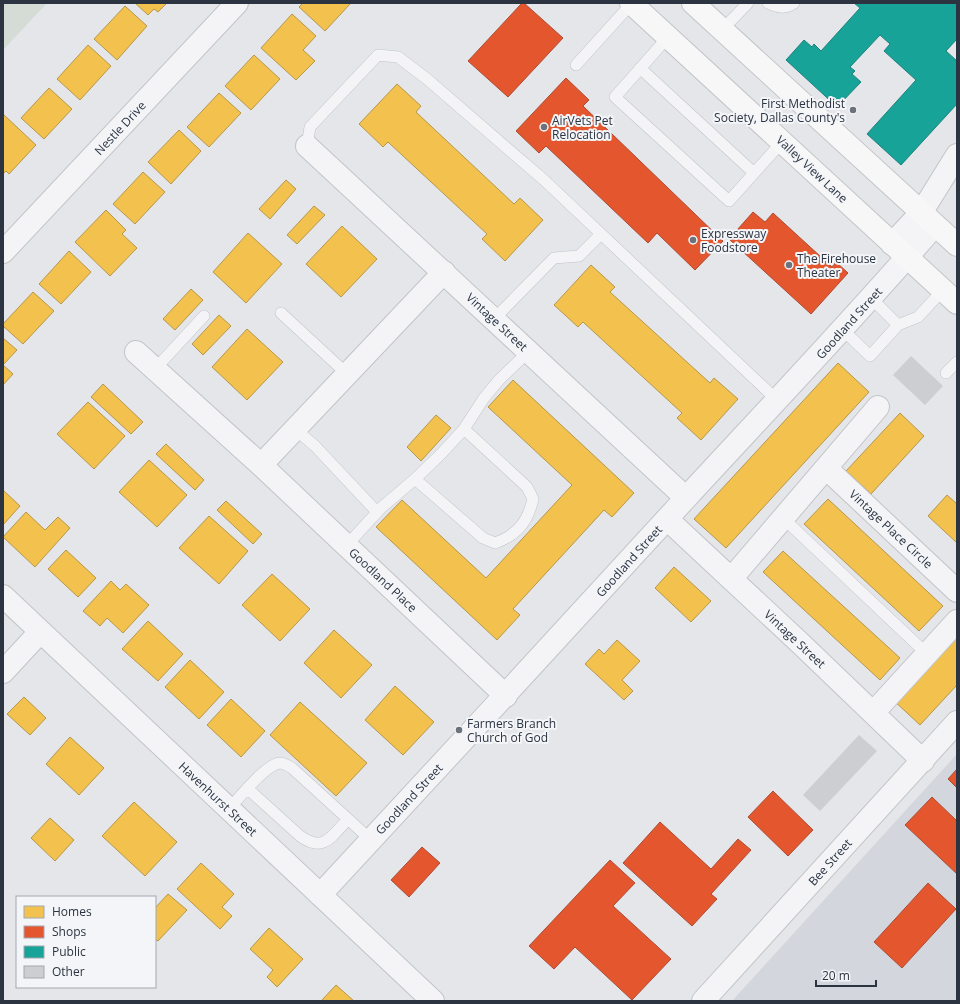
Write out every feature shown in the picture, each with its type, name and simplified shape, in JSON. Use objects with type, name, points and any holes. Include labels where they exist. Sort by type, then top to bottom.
[{"type":"main road","points":[[693,3],[957,245]]},
{"type":"main road","name":"Valley View Lane","points":[[637,5],[668,37],[950,296]]},
{"type":"street","name":"Nestle Drive","points":[[3,252],[237,3]]},
{"type":"street","name":"Vintage Street","points":[[307,146],[686,498]]},
{"type":"street","name":"Goodland Street","points":[[320,894],[506,696],[871,298],[900,251],[928,219],[957,155]]},
{"type":"street","points":[[261,465],[444,272]]},
{"type":"street","name":"Goodland Place","points":[[136,352],[261,465],[506,696]]},
{"type":"street","points":[[731,579],[878,407]]},
{"type":"street","name":"Vintage Place Circle","points":[[826,468],[957,591]]},
{"type":"street","name":"Vintage Street","points":[[667,519],[923,761]]},
{"type":"street","name":"Havenhurst Street","points":[[3,596],[433,1001]]},
{"type":"street","points":[[872,713],[957,621]]},
{"type":"street","points":[[3,672],[40,632]]},
{"type":"street","name":"Bee Street","points":[[703,1001],[957,722]]},
{"type":"lane","points":[[722,30],[748,3]]},
{"type":"lane","points":[[768,3],[778,7],[788,7],[794,3]]},
{"type":"lane","points":[[576,65],[637,5]]},
{"type":"lane","points":[[668,37],[616,97],[729,201],[782,142]]},
{"type":"lane","points":[[307,146],[310,127],[378,55],[398,57],[427,79],[544,180],[777,400]]},
{"type":"lane","points":[[640,68],[754,173]]},
{"type":"lane","points":[[494,319],[554,258],[579,256],[601,234]]},
{"type":"lane","points":[[843,330],[870,356],[898,325],[918,317],[950,296]]},
{"type":"lane","points":[[871,298],[898,325]]},
{"type":"lane","points":[[281,312],[347,374]]},
{"type":"lane","points":[[155,369],[204,316]]},
{"type":"lane","points":[[346,546],[378,512],[415,479],[464,429],[484,398],[499,380],[529,351]]},
{"type":"lane","points":[[946,373],[957,362]]},
{"type":"lane","points":[[295,428],[315,446],[378,512]]},
{"type":"lane","points":[[415,479],[483,538],[495,543],[508,538],[521,525],[530,512],[533,499],[527,487],[464,429]]},
{"type":"lane","points":[[783,518],[927,654]]},
{"type":"lane","points":[[229,809],[266,770],[275,764],[282,763],[292,768],[371,840]]},
{"type":"lane","points":[[248,789],[300,836],[309,842],[318,844],[327,841],[348,819]]},
{"type":"shaded area","points":[[3,3],[47,3],[3,50]]},
{"type":"shaded area","points":[[957,754],[957,1001],[732,1001]]},
{"type":"building: Homes","points":[[135,3],[167,3],[158,12],[154,9],[148,15]]},
{"type":"building: Homes","points":[[303,3],[351,3],[325,31],[299,7]]},
{"type":"building: Homes","points":[[125,6],[147,26],[117,60],[94,39]]},
{"type":"building: Homes","points":[[292,14],[316,36],[303,50],[315,61],[296,80],[261,48]]},
{"type":"building: Homes","points":[[88,45],[111,66],[80,100],[57,79]]},
{"type":"building: Homes","points":[[254,55],[280,79],[251,110],[225,86]]},
{"type":"building: Homes","points":[[397,84],[421,106],[416,112],[514,204],[520,198],[543,220],[505,261],[482,239],[487,234],[388,142],[383,147],[359,124]]},
{"type":"building: Homes","points":[[49,88],[72,109],[44,139],[21,118]]},
{"type":"building: Homes","points":[[219,93],[241,113],[209,147],[187,127]]},
{"type":"building: Homes","points":[[3,114],[36,145],[9,174],[6,171],[3,174]]},
{"type":"building: Homes","points":[[179,130],[201,151],[171,184],[148,162]]},
{"type":"building: Homes","points":[[143,172],[165,192],[135,224],[113,204]]},
{"type":"building: Homes","points":[[286,180],[296,189],[270,219],[259,209]]},
{"type":"building: Homes","points":[[314,206],[325,215],[297,244],[287,235]]},
{"type":"building: Homes","points":[[106,210],[126,230],[122,234],[137,248],[110,276],[75,242]]},
{"type":"building: Homes","points":[[342,226],[377,259],[341,297],[306,264]]},
{"type":"building: Homes","points":[[248,233],[282,264],[246,303],[213,272]]},
{"type":"building: Homes","points":[[69,251],[91,272],[61,304],[39,284]]},
{"type":"building: Homes","points":[[591,265],[615,287],[610,292],[710,383],[714,378],[738,399],[701,440],[677,418],[682,413],[583,322],[578,327],[554,305]]},
{"type":"building: Homes","points":[[191,289],[203,300],[175,330],[163,319]]},
{"type":"building: Homes","points":[[33,292],[54,311],[23,344],[3,326],[3,324]]},
{"type":"building: Homes","points":[[219,315],[231,326],[203,355],[192,344]]},
{"type":"building: Homes","points":[[247,329],[283,362],[247,400],[212,367]]},
{"type":"building: Homes","points":[[3,338],[17,350],[3,365]]},
{"type":"building: Homes","points":[[838,363],[869,392],[726,548],[694,519]]},
{"type":"building: Homes","points":[[3,365],[13,374],[3,385]]},
{"type":"building: Homes","points":[[513,380],[634,493],[612,517],[604,510],[513,609],[520,615],[497,640],[376,527],[402,500],[486,578],[572,485],[488,407]]},
{"type":"building: Homes","points":[[103,384],[143,422],[131,434],[91,397]]},
{"type":"building: Homes","points":[[88,402],[125,436],[94,469],[57,434]]},
{"type":"building: Homes","points":[[900,413],[924,436],[871,494],[846,471]]},
{"type":"building: Homes","points":[[436,415],[451,428],[421,461],[407,447]]},
{"type":"building: Homes","points":[[166,444],[204,480],[195,490],[156,454]]},
{"type":"building: Homes","points":[[149,460],[187,495],[157,527],[119,492]]},
{"type":"building: Homes","points":[[3,490],[20,506],[3,525]]},
{"type":"building: Homes","points":[[947,495],[957,504],[957,543],[928,516]]},
{"type":"building: Homes","points":[[828,499],[943,606],[919,631],[804,524]]},
{"type":"building: Homes","points":[[226,501],[262,534],[253,544],[217,510]]},
{"type":"building: Homes","points":[[26,512],[45,530],[58,517],[70,528],[35,567],[3,537]]},
{"type":"building: Homes","points":[[209,516],[248,551],[219,584],[179,548]]},
{"type":"building: Homes","points":[[66,550],[96,578],[78,597],[48,569]]},
{"type":"building: Homes","points":[[783,551],[900,658],[880,680],[763,572]]},
{"type":"building: Homes","points":[[674,567],[711,601],[691,622],[655,588]]},
{"type":"building: Homes","points":[[272,574],[310,609],[280,641],[242,605]]},
{"type":"building: Homes","points":[[111,581],[120,590],[126,584],[149,605],[123,633],[107,618],[100,626],[83,611]]},
{"type":"building: Homes","points":[[148,621],[183,654],[158,681],[122,649]]},
{"type":"building: Homes","points":[[957,626],[957,685],[920,725],[891,698]]},
{"type":"building: Homes","points":[[334,630],[372,665],[341,698],[304,663]]},
{"type":"building: Homes","points":[[617,640],[640,661],[622,680],[633,691],[624,700],[585,664],[599,649],[604,654]]},
{"type":"building: Homes","points":[[190,660],[224,692],[199,719],[165,687]]},
{"type":"building: Homes","points":[[395,686],[434,722],[403,755],[365,720]]},
{"type":"building: Homes","points":[[24,697],[46,718],[30,735],[7,714]]},
{"type":"building: Homes","points":[[231,699],[265,731],[241,757],[207,725]]},
{"type":"building: Homes","points":[[300,702],[367,763],[336,796],[270,735]]},
{"type":"building: Homes","points":[[70,737],[104,768],[79,795],[46,764]]},
{"type":"building: Homes","points":[[134,802],[177,842],[145,876],[102,836]]},
{"type":"building: Homes","points":[[50,818],[74,840],[55,861],[31,838]]},
{"type":"building: Homes","points":[[201,863],[234,894],[222,907],[232,916],[220,929],[177,889]]},
{"type":"building: Homes","points":[[168,894],[187,910],[158,941],[156,940],[156,907]]},
{"type":"building: Homes","points":[[269,928],[303,959],[277,987],[267,977],[273,970],[250,949]]},
{"type":"building: Homes","points":[[336,985],[354,1001],[323,1001],[322,1000]]},
{"type":"building: Shops","points":[[522,3],[524,3],[563,38],[508,97],[468,61]]},
{"type":"building: Shops","points":[[566,78],[589,100],[583,106],[723,241],[695,270],[657,233],[648,243],[546,146],[539,153],[516,131]]},
{"type":"building: Shops","points":[[753,212],[765,222],[773,213],[832,267],[836,262],[848,273],[811,314],[729,239]]},
{"type":"building: Shops","points":[[957,769],[957,788],[948,779]]},
{"type":"building: Shops","points":[[773,791],[813,830],[788,856],[748,817]]},
{"type":"building: Shops","points":[[932,797],[957,821],[957,874],[905,825]]},
{"type":"building: Shops","points":[[660,822],[711,869],[738,839],[751,850],[711,894],[717,899],[692,926],[623,863]]},
{"type":"building: Shops","points":[[422,847],[440,863],[409,897],[391,880]]},
{"type":"building: Shops","points":[[610,860],[635,883],[613,906],[671,959],[632,1000],[575,947],[554,969],[529,946]]},
{"type":"building: Shops","points":[[928,883],[956,909],[902,968],[874,942]]},
{"type":"building: Public","points":[[854,3],[957,3],[957,39],[946,51],[957,61],[957,104],[901,165],[867,134],[916,80],[884,51],[890,44],[880,35],[850,67],[855,71],[852,74],[861,82],[837,107],[786,60],[804,40],[812,47],[814,44],[821,51],[860,8]]},
{"type":"building: Other","points":[[911,356],[943,386],[925,405],[893,375]]},
{"type":"building: Other","points":[[859,735],[877,751],[820,811],[803,795]]},
{"type":"place","name":"First Methodist Society, Dallas County's","points":[[853,110]]},
{"type":"place","name":"AirVets Pet Relocation","points":[[544,127]]},
{"type":"place","name":"Expressway Foodstore","points":[[693,240]]},
{"type":"place","name":"The Firehouse Theater","points":[[789,265]]},
{"type":"place","name":"Farmers Branch Church of God","points":[[459,730]]}]
